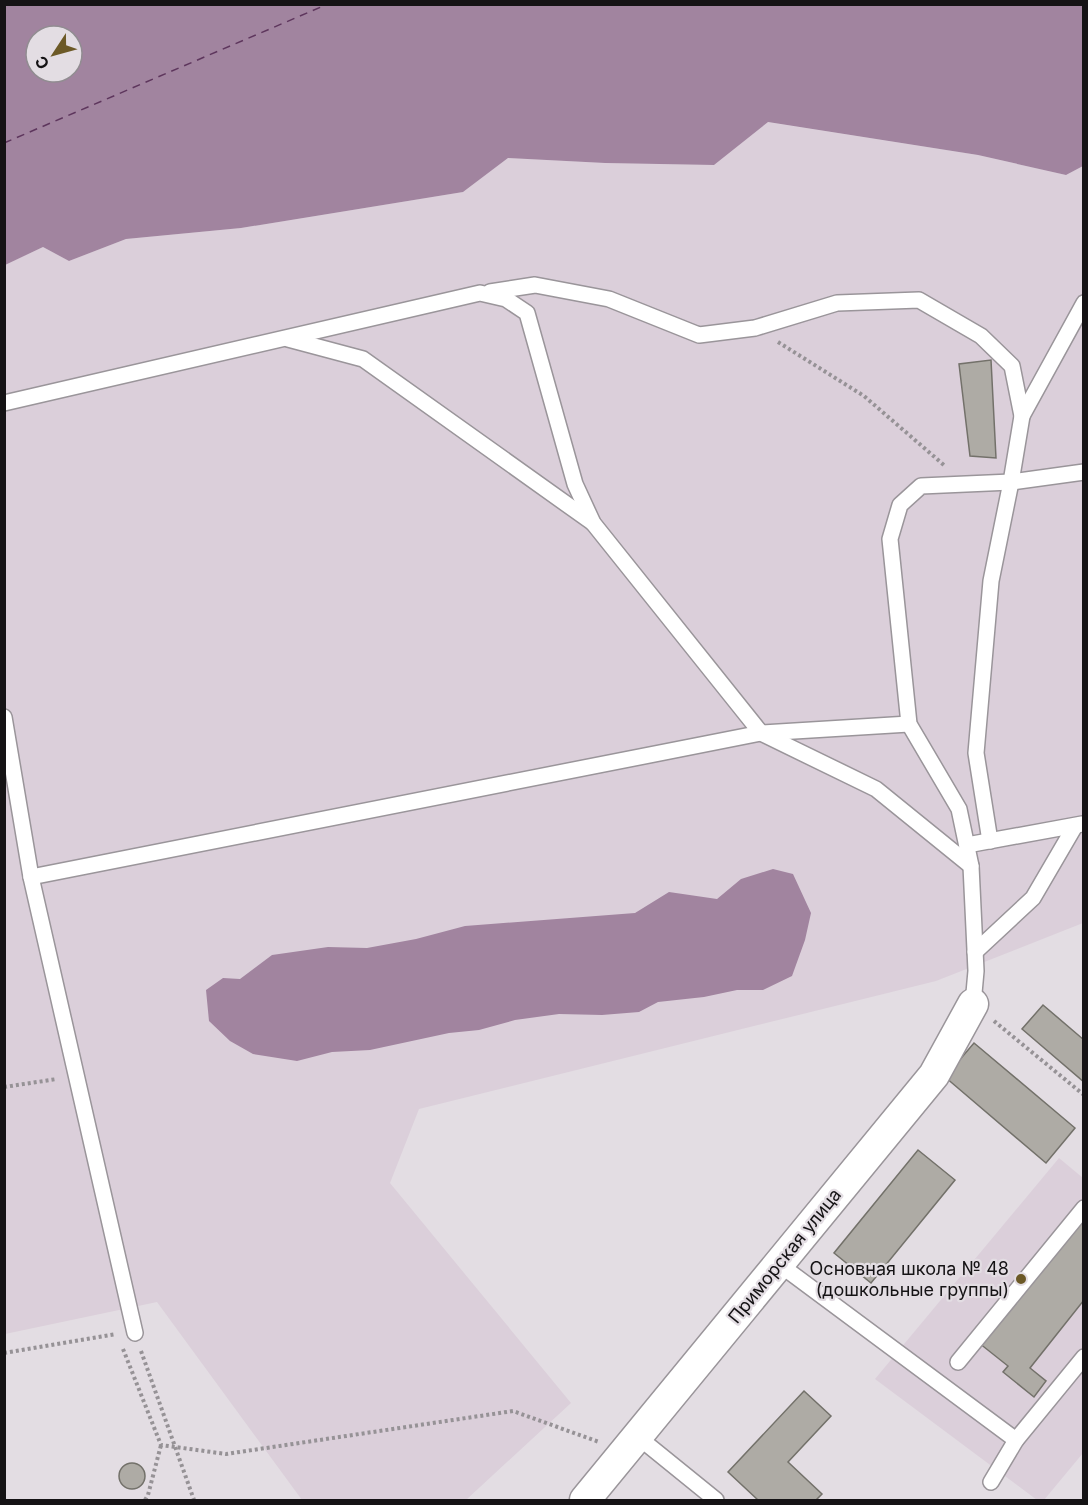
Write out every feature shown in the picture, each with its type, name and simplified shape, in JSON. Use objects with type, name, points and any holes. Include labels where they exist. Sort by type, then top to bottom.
[{"type":"street","name":"Приморская улица","points":[[585,1500],[934,1075],[974,1004]]},
{"type":"lane","points":[[4,403],[480,293],[535,285],[609,299],[699,335],[755,328],[837,303],[919,300],[981,336],[1012,366],[1022,416]]},
{"type":"lane","points":[[480,293],[506,299],[527,313],[575,484],[593,523],[761,733],[876,789],[971,866]]},
{"type":"lane","points":[[990,841],[976,753],[991,581],[1022,416],[1083,303]]},
{"type":"lane","points":[[285,338],[363,359],[593,523]]},
{"type":"lane","points":[[974,1004],[976,971],[971,866],[959,809],[909,724],[890,538],[900,505],[921,486],[1011,482],[1083,472]]},
{"type":"lane","points":[[4,717],[31,877],[135,1330]]},
{"type":"lane","points":[[31,877],[761,733],[909,724]]},
{"type":"lane","points":[[966,845],[1079,825]]},
{"type":"lane","points":[[975,952],[1033,898],[1079,825]]},
{"type":"lane","points":[[958,1362],[1083,1208]]},
{"type":"lane","points":[[779,1264],[1016,1440]]},
{"type":"lane","points":[[991,1482],[1016,1440],[1083,1357]]},
{"type":"lane","points":[[631,1443],[716,1500]]},
{"type":"path","points":[[755,328],[864,396],[965,484]]},
{"type":"path","points":[[974,1004],[1083,1095]]},
{"type":"path","points":[[4,1088],[76,1076]]},
{"type":"path","points":[[4,1353],[135,1330],[194,1500]]},
{"type":"path","points":[[117,1334],[161,1445],[145,1500]]},
{"type":"path","points":[[161,1445],[226,1454],[513,1411],[631,1443]]},
{"type":"shaded area","points":[[4,5],[1083,5],[1083,166],[1066,175],[978,155],[768,122],[714,165],[508,158],[463,192],[241,228],[126,239],[69,261],[43,247],[5,265]]},
{"type":"shaded area","points":[[767,122],[978,155],[1066,175],[1083,166],[1083,923],[936,981],[419,1109],[390,1183],[571,1403],[466,1500],[302,1500],[157,1302],[5,1334],[4,265],[43,247],[69,261],[126,239],[241,228],[463,192],[508,158],[714,165]]},
{"type":"shaded area","points":[[773,869],[793,874],[811,913],[805,940],[792,976],[763,990],[737,990],[704,997],[658,1002],[639,1012],[602,1015],[559,1014],[515,1020],[479,1030],[449,1033],[370,1050],[332,1052],[297,1061],[253,1054],[230,1041],[209,1021],[206,990],[223,978],[240,979],[272,955],[328,947],[367,948],[416,939],[465,926],[635,913],[669,892],[717,899],[741,879]]},
{"type":"shaded area","name":"Основная школа № 48 (дошкольные группы)","points":[[1059,1158],[1083,1178],[1083,1453],[1044,1500],[1037,1500],[875,1379]]},
{"type":"building","points":[[991,360],[996,458],[970,456],[959,364]]},
{"type":"building","points":[[1043,1005],[1084,1040],[1084,1082],[1022,1029]]},
{"type":"building","points":[[974,1043],[1075,1128],[1046,1163],[945,1077]]},
{"type":"building","points":[[918,1150],[955,1180],[871,1283],[834,1253]]},
{"type":"building","points":[[1078,1218],[1084,1222],[1084,1300],[1030,1368],[1046,1381],[1034,1397],[1003,1372],[1008,1366],[979,1343]]},
{"type":"building","points":[[804,1391],[831,1416],[788,1462],[822,1494],[816,1500],[758,1500],[728,1472]]},
{"type":"building","points":[[132,1463],[141,1467],[145,1476],[141,1485],[132,1489],[123,1485],[119,1476],[123,1467]]},
{"type":"ferry route","points":[[4,143],[328,4]]},
{"type":"place","name":"Основная школа № 48 (дошкольные группы)","points":[[1021,1279]]}]
